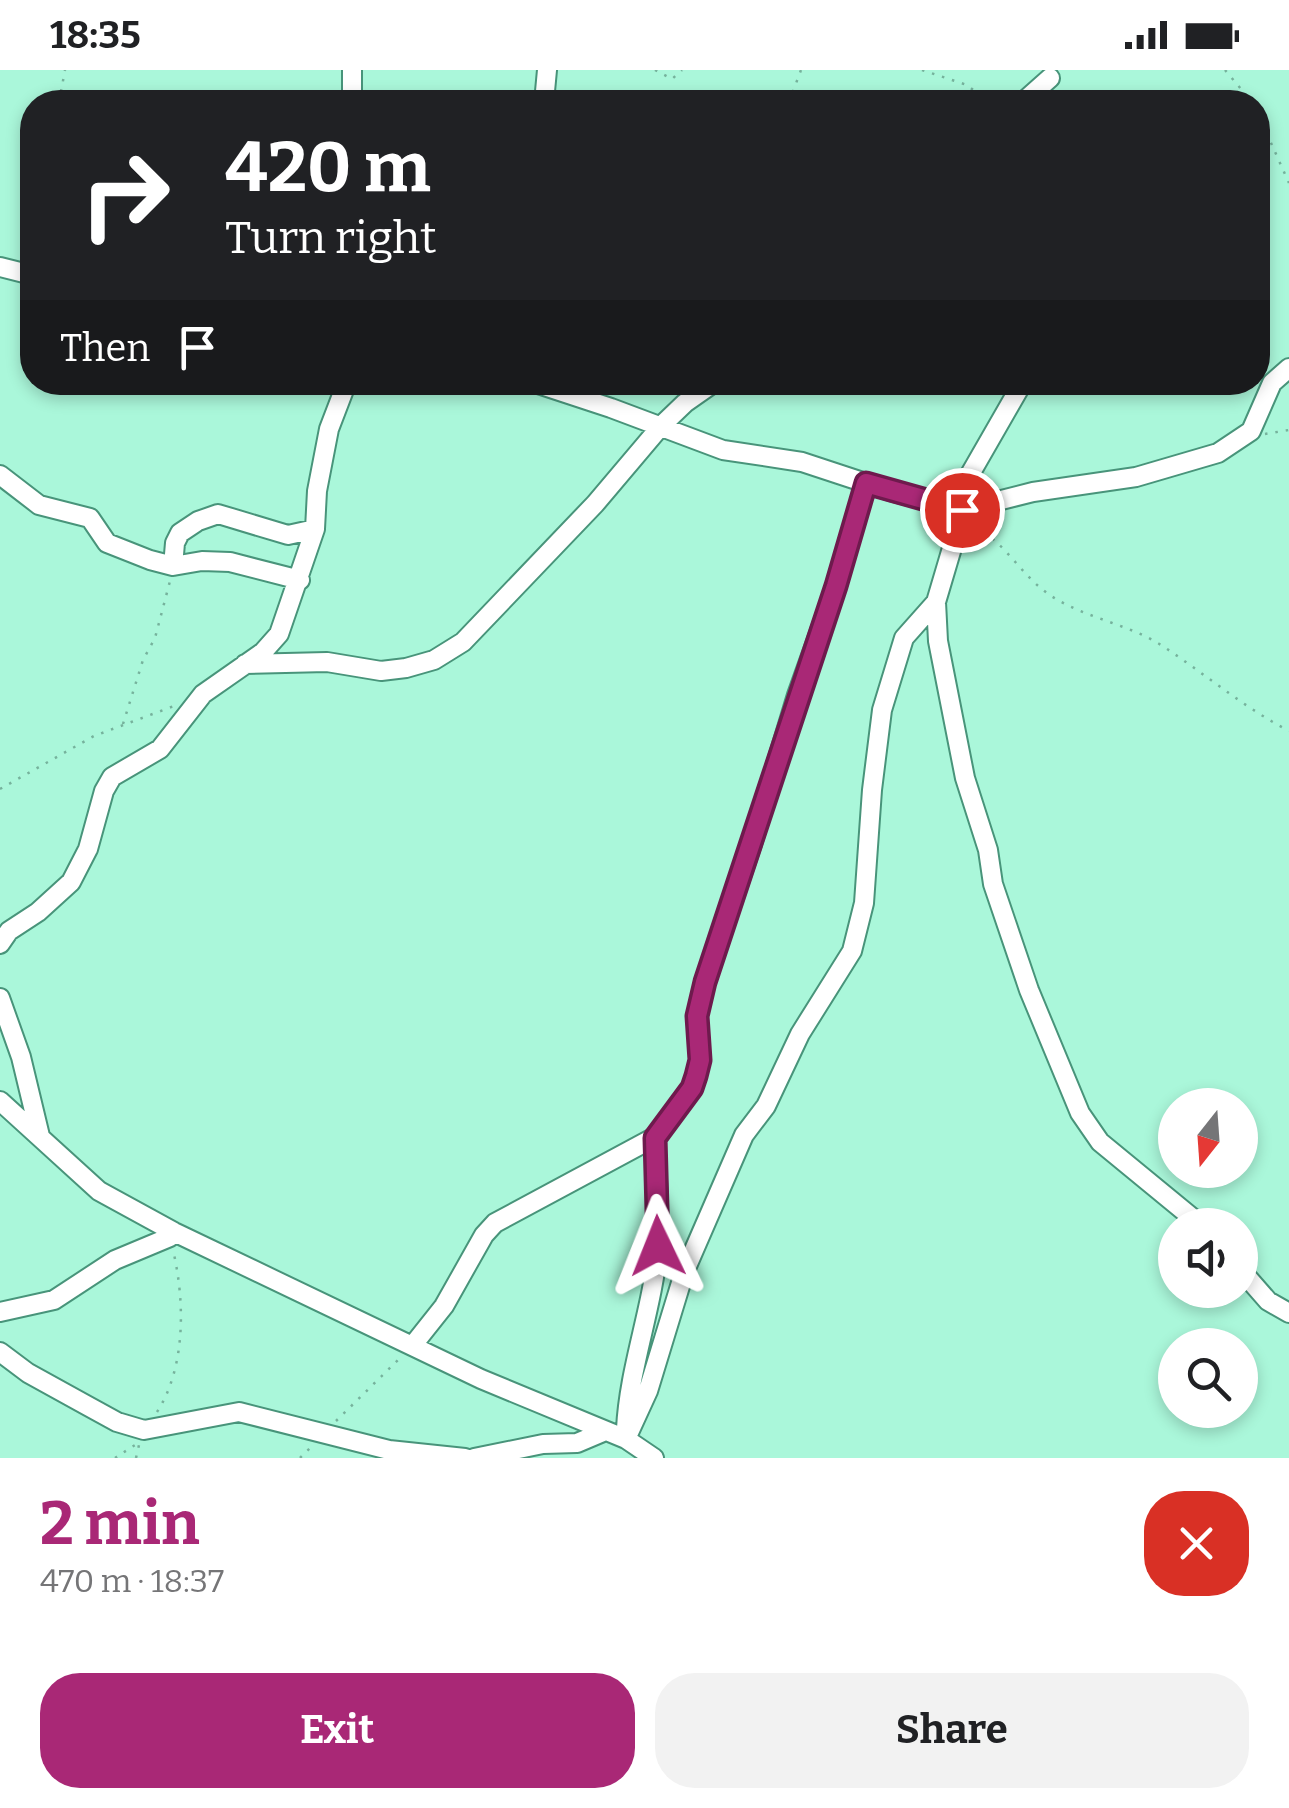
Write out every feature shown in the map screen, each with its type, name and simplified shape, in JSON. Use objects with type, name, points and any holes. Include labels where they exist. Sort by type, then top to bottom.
[{"type":"street","points":[[1270,388],[1289,368]]},
{"type":"street","points":[[0,944],[9,931],[38,912],[71,882],[88,849],[104,791],[112,777],[160,749],[203,694],[263,652],[279,634],[315,529],[317,491],[329,429],[342,395]]},
{"type":"street","points":[[570,395],[723,450],[802,462],[961,515],[1032,492],[1136,477],[1218,452],[1251,431],[1267,395]]},
{"type":"street","points":[[245,664],[327,662],[381,671],[434,660],[463,642],[595,504],[661,426],[696,395]]},
{"type":"street","points":[[1016,395],[965,484],[961,515],[936,602],[938,641],[965,778],[988,850],[993,884],[1029,990],[1080,1113],[1100,1142],[1180,1208]]},
{"type":"street","points":[[0,475],[39,505],[90,518],[107,543],[173,566],[214,560],[300,580]]},
{"type":"street","points":[[412,1345],[444,1306],[494,1223],[655,1138],[692,1088],[700,1060],[697,1016],[705,982],[836,586],[866,483]]},
{"type":"street","points":[[173,566],[180,533],[198,520],[218,514],[288,535],[315,529]]},
{"type":"street","points":[[626,1439],[648,1391],[684,1273],[744,1135],[766,1106],[800,1034],[852,951],[864,902],[882,710],[904,638],[936,602]]},
{"type":"street","points":[[0,998],[21,1058],[41,1138]]},
{"type":"street","points":[[0,1101],[99,1191],[172,1234],[481,1379],[626,1439],[654,1458]]},
{"type":"street","points":[[626,1439],[628,1384],[639,1357],[658,1246],[655,1138]]},
{"type":"street","points":[[0,1312],[54,1300],[115,1260],[172,1234]]},
{"type":"street","points":[[1258,1290],[1289,1313]]},
{"type":"street","points":[[0,1352],[28,1373],[142,1436],[239,1412],[389,1450],[465,1458]]},
{"type":"street","points":[[474,1458],[543,1444],[577,1444],[603,1432]]},
{"type":"path","points":[[655,70],[672,79],[682,70]]},
{"type":"path","points":[[922,70],[973,90]]},
{"type":"path","points":[[1225,70],[1242,90]]},
{"type":"path","points":[[1270,141],[1289,184]]},
{"type":"path","points":[[961,515],[1043,590],[1161,646],[1247,707],[1289,731]]},
{"type":"path","points":[[122,726],[142,660],[155,638],[173,566]]},
{"type":"path","points":[[0,789],[94,736],[203,694]]},
{"type":"path","points":[[115,1458],[142,1436],[177,1370],[180,1291],[172,1234]]},
{"type":"path","points":[[326,1432],[412,1345]]},
{"type":"route","points":[[658,1246],[655,1138],[692,1088],[696,1076],[700,1060],[697,1016],[705,982],[836,586],[866,483],[962,510]]}]
